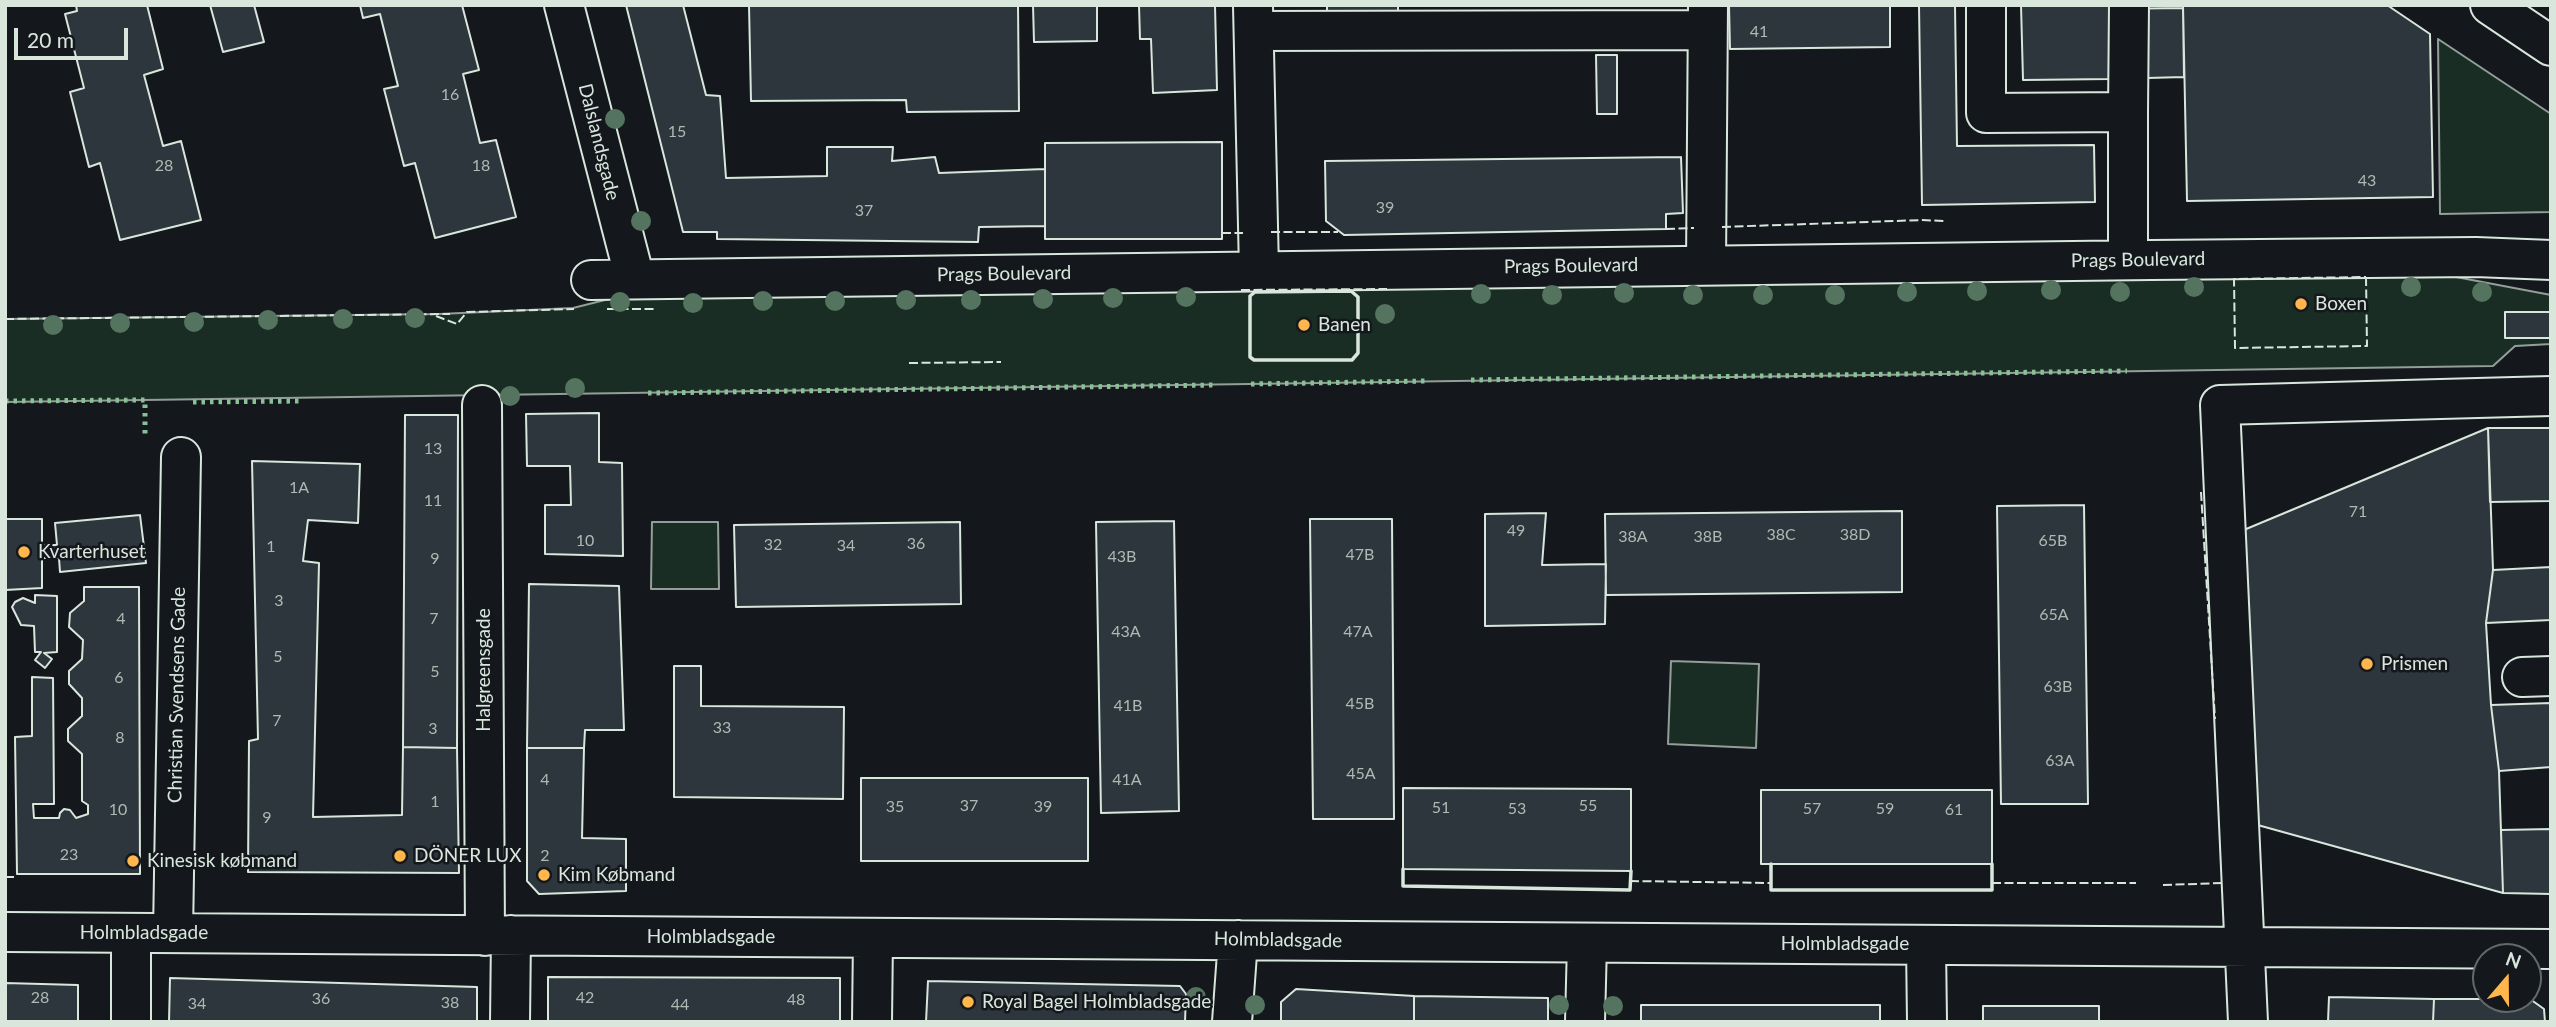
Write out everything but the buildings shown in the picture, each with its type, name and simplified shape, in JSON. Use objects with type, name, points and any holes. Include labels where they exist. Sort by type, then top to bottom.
[{"type":"street","name":"Dalslandsgade","points":[[564,5],[635,279]]},
{"type":"street","points":[[1986,5],[1986,113],[2128,112]]},
{"type":"street","points":[[2128,260],[2129,5]]},
{"type":"street","points":[[2490,5],[2551,46]]},
{"type":"street","points":[[1259,270],[1254,18],[1707,18],[1706,265]]},
{"type":"street","name":"Prags Boulevard","points":[[591,280],[2128,260],[2476,257],[2551,260]]},
{"type":"street","points":[[2248,1022],[2220,405],[2551,396]]},
{"type":"street","name":"Halgreensgade","points":[[482,405],[498,936],[510,1022]]},
{"type":"street","name":"Christian Svendsens Gade","points":[[173,933],[181,457]]},
{"type":"street","name":"Holmbladsgade","points":[[5,932],[2551,949]]},
{"type":"street","points":[[131,933],[131,1022]]},
{"type":"street","points":[[872,1022],[873,938]]},
{"type":"street","points":[[1232,1022],[1238,940]]},
{"type":"street","points":[[1585,1022],[1587,943]]},
{"type":"street","points":[[1926,945],[1927,1022]]},
{"type":"green space","points":[[2438,39],[2551,114],[2551,212],[2440,214]]},
{"type":"green space","points":[[2435,273],[2551,295],[2551,344],[2515,346],[2493,366],[5,402],[5,319],[439,314],[573,308],[609,299]]},
{"type":"green space","points":[[652,522],[718,522],[719,589],[651,589]]},
{"type":"green space","points":[[1671,661],[1759,664],[1756,748],[1668,744]]},
{"type":"hedge","points":[[1471,380],[2127,371]]},
{"type":"hedge","points":[[1251,384],[1426,381]]},
{"type":"hedge","points":[[648,393],[1214,385]]},
{"type":"hedge","points":[[5,401],[145,400],[145,436]]},
{"type":"hedge","points":[[193,402],[301,401]]},
{"type":"fence","points":[[1722,227],[1944,221]]},
{"type":"fence","points":[[1666,229],[1694,228]]},
{"type":"fence","points":[[1271,232],[1338,232]]},
{"type":"fence","points":[[1222,233],[1243,233]]},
{"type":"fence","points":[[2366,277],[2367,346],[2235,348],[2234,279],[2366,277]]},
{"type":"fence","points":[[1241,290],[1387,289]]},
{"type":"fence","points":[[436,316],[457,324],[467,312],[574,309]]},
{"type":"fence","points":[[607,309],[656,309]]},
{"type":"fence","points":[[5,319],[450,314]]},
{"type":"fence","points":[[909,363],[1001,362]]},
{"type":"fence","points":[[2201,492],[2215,719]]},
{"type":"fence","points":[[5,877],[17,877]]},
{"type":"fence","points":[[1630,881],[1771,883]]},
{"type":"fence","points":[[1992,883],[2136,883]]},
{"type":"fence","points":[[2163,885],[2224,883]]},
{"type":"wall","points":[[1351,291],[1358,297],[1358,353],[1352,360],[1254,360],[1250,357],[1250,296],[1255,292],[1351,291]]},
{"type":"wall","points":[[1771,864],[1771,890],[1992,890],[1992,864]]},
{"type":"wall","points":[[1403,869],[1403,886],[1630,890],[1631,871]]},
{"type":"place","name":"Boxen","points":[[2301,304]]},
{"type":"place","name":"Banen","points":[[1304,325]]},
{"type":"place","name":"Kvarterhuset","points":[[24,552]]},
{"type":"place","name":"Prismen","points":[[2367,664]]},
{"type":"place","name":"DÖNER LUX","points":[[400,856]]},
{"type":"place","name":"Kinesisk købmand","points":[[133,861]]},
{"type":"place","name":"Kim Købmand","points":[[544,875]]},
{"type":"place","name":"Royal Bagel Holmbladsgade","points":[[968,1002]]}]
